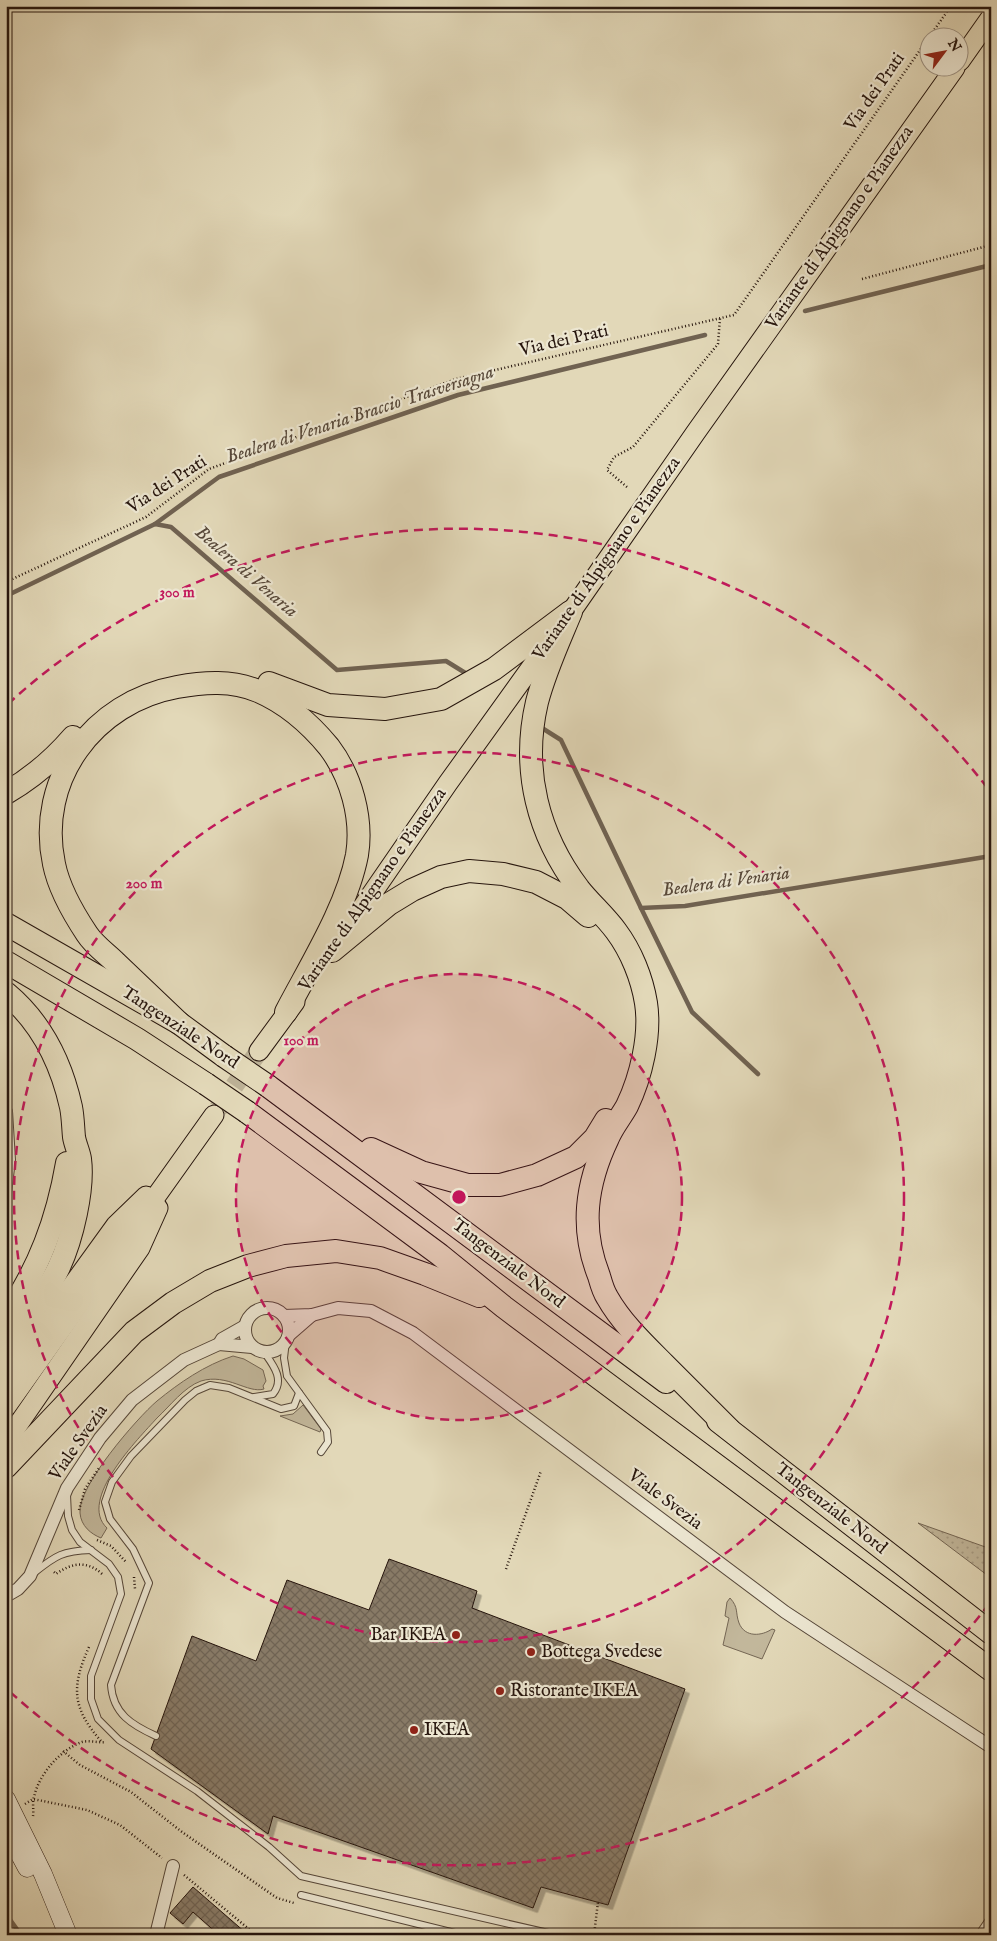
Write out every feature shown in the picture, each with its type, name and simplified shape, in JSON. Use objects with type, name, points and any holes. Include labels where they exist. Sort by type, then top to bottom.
[{"type":"highway","points":[[6,793],[24,783],[60,753],[100,708],[129,688],[158,677],[188,670],[217,669],[255,677],[328,705],[385,709],[441,699],[494,669],[571,612]]},
{"type":"highway","points":[[571,612],[553,655],[537,703],[532,744],[532,782],[542,823],[558,858],[580,890],[617,931],[636,966],[646,1004],[646,1031],[637,1084],[626,1108],[608,1137],[590,1186],[586,1224],[591,1256],[607,1296],[633,1333],[729,1429]]},
{"type":"highway","points":[[178,1023],[88,936],[65,897],[54,864],[50,825],[57,790],[69,760],[88,736],[105,719],[134,700],[165,689],[195,683],[222,682],[257,690],[289,708],[314,729],[337,758],[352,791],[358,823],[357,854],[345,898],[286,1012]]},
{"type":"highway","points":[[328,1129],[421,1172],[468,1185],[500,1184],[537,1175],[576,1157],[595,1138],[616,1104],[630,1073],[636,1042],[637,1007],[628,973],[614,946],[592,920],[567,898],[536,882],[502,874],[469,871],[441,877],[412,890],[390,904],[332,951]]},
{"type":"highway","name":"Tangenziale Nord","points":[[6,924],[178,1023],[328,1129],[729,1429],[991,1633]]},
{"type":"highway","name":"Tangenziale Nord","points":[[6,962],[137,1039],[247,1112],[440,1255],[504,1307],[991,1670]]},
{"type":"highway","points":[[6,993],[22,1006],[36,1023],[56,1060],[71,1108],[74,1138],[80,1160],[80,1183],[70,1233],[62,1258],[50,1284],[6,1346]]},
{"type":"highway","points":[[6,1316],[32,1274],[49,1234],[63,1192],[67,1164],[74,1138]]},
{"type":"highway","points":[[6,1467],[134,1332],[173,1303],[210,1281],[248,1266],[286,1256],[336,1251],[371,1256],[425,1274],[504,1307]]},
{"type":"main road","points":[[970,46],[991,16]]},
{"type":"main road","name":"Variante di Alpignano e Pianezza","points":[[259,1051],[332,951],[453,775],[571,612],[696,432],[948,78]]},
{"type":"main road","points":[[6,1407],[214,1114]]},
{"type":"main road","points":[[6,1377],[116,1225],[175,1170]]},
{"type":"main road","points":[[6,1442],[140,1248],[175,1170]]},
{"type":"main road","points":[[9,1806],[43,1874],[67,1935]]},
{"type":"main road","points":[[6,1829],[35,1883],[67,1935]]},
{"type":"street","points":[[264,1307],[279,1310],[284,1316],[288,1323],[287,1338],[277,1350],[264,1352],[252,1347],[245,1336],[245,1326],[250,1314],[264,1307]]},
{"type":"street","name":"Viale Svezia","points":[[284,1316],[312,1315],[338,1308],[371,1311],[413,1333],[785,1612],[991,1747]]},
{"type":"street","name":"Viale Svezia","points":[[287,1338],[312,1315]]},
{"type":"street","name":"Viale Svezia","points":[[219,1344],[222,1339],[245,1326]]},
{"type":"street","name":"Viale Svezia","points":[[6,1596],[18,1589],[30,1576],[67,1488],[100,1438],[132,1400],[184,1360],[219,1344],[252,1347]]},
{"type":"street","points":[[156,1935],[173,1866]]},
{"type":"street","points":[[982,1935],[991,1922]]},
{"type":"lane","points":[[6,1105],[9,1111],[12,1160],[6,1210]]},
{"type":"lane","points":[[287,1338],[284,1358],[287,1376],[327,1431],[328,1442],[321,1452]]},
{"type":"lane","points":[[253,1397],[268,1396],[277,1389],[278,1375],[264,1352]]},
{"type":"lane","points":[[156,1736],[136,1727],[121,1713],[112,1699],[111,1685],[149,1583],[133,1549],[110,1519],[105,1502],[112,1482],[131,1456],[196,1391],[210,1386],[229,1388],[275,1407],[286,1409],[296,1404],[299,1393]]},
{"type":"lane","points":[[67,1488],[68,1516],[72,1530],[80,1542],[109,1564],[118,1577],[121,1594],[91,1676],[91,1699],[98,1719],[119,1740],[197,1791],[270,1847],[301,1876],[557,1935]]},
{"type":"lane","points":[[30,1576],[46,1563],[70,1550],[91,1550]]},
{"type":"lane","points":[[301,1895],[463,1935]]},
{"type":"path","name":"Via dei Prati","points":[[6,582],[146,516],[210,470],[456,379],[734,315],[951,6]]},
{"type":"path","points":[[862,279],[991,244]]},
{"type":"path","points":[[627,487],[607,470],[614,457],[633,447],[718,344],[720,318]]},
{"type":"path","points":[[78,1513],[85,1489],[99,1466]]},
{"type":"path","points":[[506,1569],[542,1471]]},
{"type":"path","points":[[91,1538],[111,1546],[127,1564]]},
{"type":"path","points":[[46,1563],[56,1574],[65,1567],[81,1564],[91,1566],[106,1578]]},
{"type":"path","points":[[132,1570],[135,1595]]},
{"type":"path","points":[[92,1639],[88,1647],[100,1653]]},
{"type":"path","points":[[34,1813],[33,1799],[43,1776],[63,1751],[84,1742],[119,1740]]},
{"type":"path","points":[[63,1751],[80,1765],[131,1792],[182,1832],[277,1898],[302,1905]]},
{"type":"path","points":[[9,1806],[33,1799],[87,1810],[120,1825],[256,1935]]},
{"type":"path","points":[[594,1935],[598,1902]]},
{"type":"shaded area","points":[[233,1356],[244,1359],[263,1370],[266,1381],[263,1386],[264,1389],[251,1389],[228,1381],[211,1379],[201,1381],[183,1392],[137,1440],[114,1470],[105,1486],[100,1502],[100,1516],[107,1528],[101,1538],[90,1532],[82,1522],[80,1513],[82,1501],[98,1471],[123,1437],[157,1401],[174,1388],[202,1369]]},
{"type":"shaded area","points":[[303,1405],[321,1429],[320,1432],[280,1416],[293,1414]]},
{"type":"shaded area","points":[[918,1523],[991,1549],[991,1578]]},
{"type":"shaded area","points":[[730,1598],[736,1607],[739,1623],[745,1631],[759,1634],[772,1629],[775,1630],[762,1659],[723,1645],[729,1618],[725,1616],[727,1602]]},
{"type":"building","name":"IKEA","points":[[389,1559],[477,1591],[472,1608],[685,1689],[608,1905],[541,1887],[533,1908],[273,1816],[268,1834],[151,1749],[192,1636],[256,1661],[287,1580],[369,1610]]},
{"type":"building","points":[[193,1887],[246,1933],[249,1929],[255,1935],[219,1935],[193,1912],[183,1924],[170,1913]]},
{"type":"waterway","name":"Bealera di Venaria Braccio Trasversagna","points":[[805,311],[991,265]]},
{"type":"waterway","name":"Bealera di Venaria Braccio Trasversagna","points":[[155,524],[219,477],[458,395],[705,335]]},
{"type":"waterway","name":"Bealera di Venaria","points":[[6,596],[155,524],[171,527],[337,670],[446,661],[467,674]]},
{"type":"waterway","name":"Bealera di Venaria","points":[[542,728],[561,740],[641,908],[685,906],[991,856]]},
{"type":"waterway","points":[[641,908],[692,1012],[758,1074]]},
{"type":"waterway","points":[[6,1914],[21,1935]]},
{"type":"tunnel","points":[[218,1109],[259,1051]]},
{"type":"place","name":"Bar IKEA","points":[[456,1635]]},
{"type":"place","name":"Bottega Svedese","points":[[531,1652]]},
{"type":"place","name":"Ristorante IKEA","points":[[500,1691]]},
{"type":"place","name":"IKEA","points":[[414,1730]]}]
